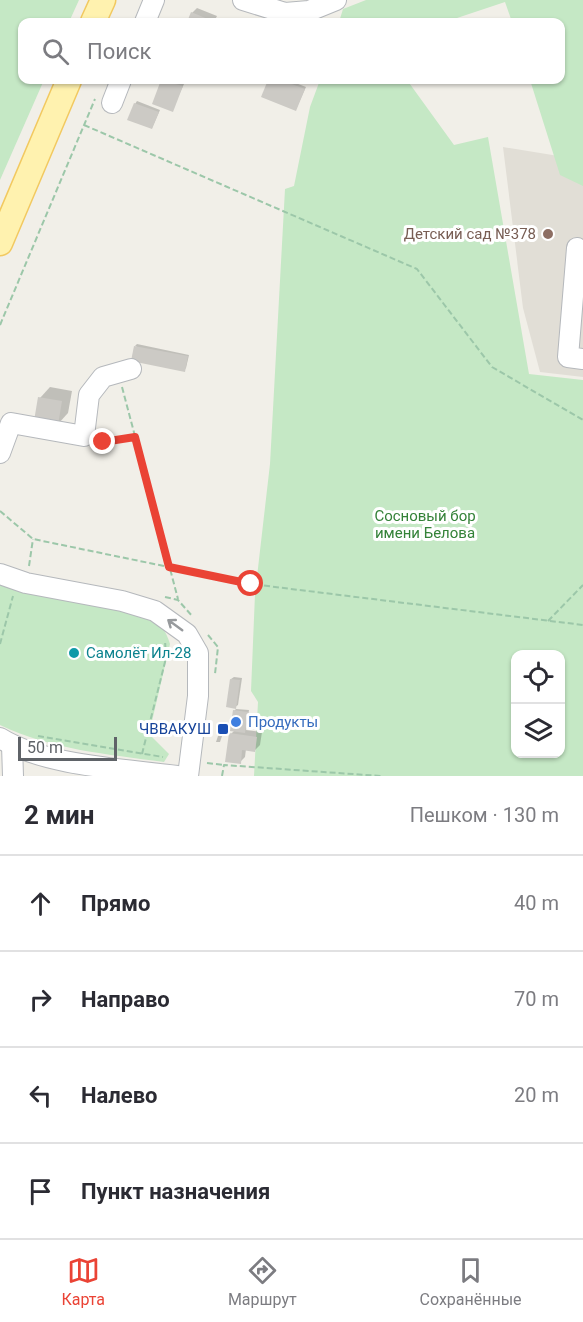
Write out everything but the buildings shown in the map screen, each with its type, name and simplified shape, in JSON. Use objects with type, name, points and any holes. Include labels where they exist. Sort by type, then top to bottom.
[{"type":"main road","points":[[95,18],[103,0]]},
{"type":"main road","points":[[0,243],[67,84]]},
{"type":"street","points":[[147,18],[154,0]]},
{"type":"street","points":[[243,0],[285,13],[309,11],[336,0]]},
{"type":"street","points":[[104,100],[118,84]]},
{"type":"street","points":[[577,248],[568,357],[583,359]]},
{"type":"street","points":[[0,453],[10,423],[84,436],[89,395],[103,377],[125,371]]},
{"type":"street","points":[[0,574],[26,583],[122,601],[155,611],[187,634],[198,653],[198,696],[189,768]]},
{"type":"street","points":[[8,759],[57,759],[177,776]]},
{"type":"path","points":[[0,325],[84,125],[104,100]]},
{"type":"path","points":[[84,125],[417,268],[492,367],[583,420]]},
{"type":"path","points":[[125,371],[135,437],[178,600]]},
{"type":"path","points":[[84,436],[103,442],[135,437]]},
{"type":"path","points":[[0,511],[33,539],[251,584],[583,626]]},
{"type":"path","points":[[548,621],[583,585]]},
{"type":"path","points":[[142,754],[166,658],[165,637]]},
{"type":"path","points":[[37,735],[142,754],[189,768]]},
{"type":"path","points":[[222,776],[224,765],[381,776]]},
{"type":"shaded area","name":"Детский сад №378","points":[[503,147],[583,160],[583,377],[540,372],[523,308]]},
{"type":"green space","points":[[0,0],[79,0],[71,18],[18,18],[18,84],[42,84],[0,180]]},
{"type":"green space","points":[[366,0],[583,0],[583,186],[560,175],[531,84],[565,84],[565,18],[511,18],[505,2],[457,18],[340,18],[343,9]]},
{"type":"green space","name":"Сосновый бор имени Белова","points":[[319,84],[410,84],[454,145],[488,137],[529,374],[583,380],[583,776],[254,776],[258,702],[251,691],[255,594],[270,464],[285,189],[294,186],[310,107]]},
{"type":"green space","points":[[0,583],[147,614],[158,623],[170,644],[149,734],[169,754],[164,762],[60,746],[0,725]]},
{"type":"place","name":"Детский сад №378","points":[[548,234]]},
{"type":"place","name":"Самолёт Ил-28","points":[[74,653]]},
{"type":"place","name":"Продукты","points":[[236,722]]},
{"type":"place","name":"ЧВВАКУШ","points":[[223,729]]},
{"type":"route","points":[[103,442],[135,437],[169,567],[251,584]]}]
